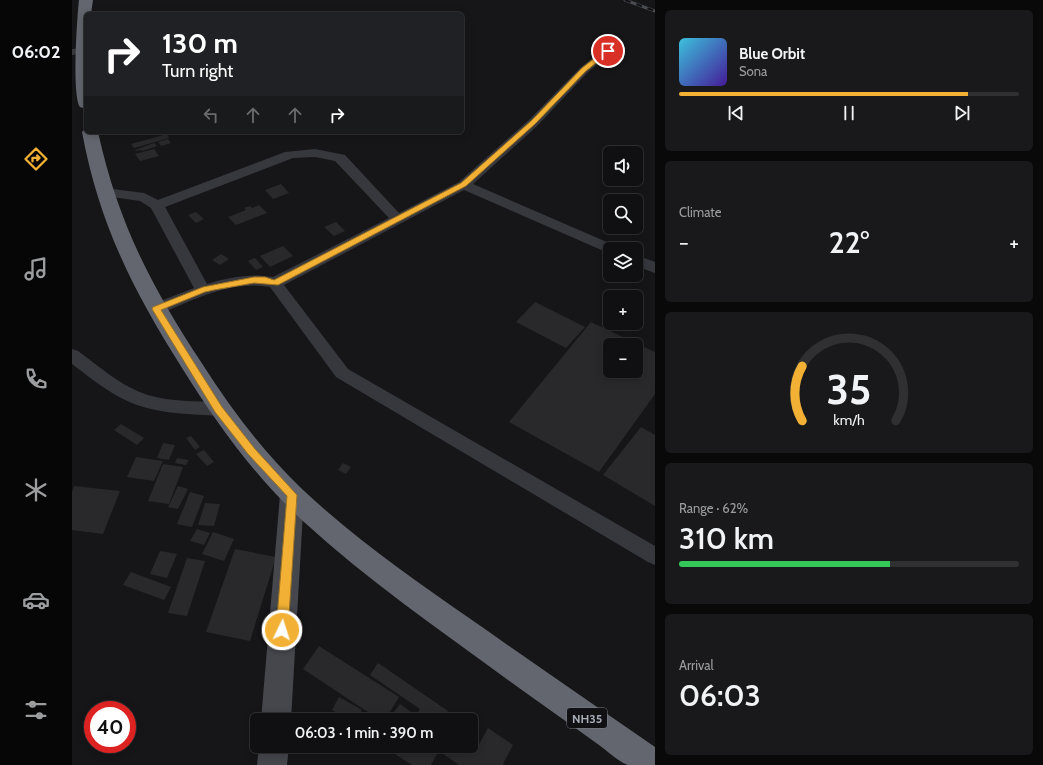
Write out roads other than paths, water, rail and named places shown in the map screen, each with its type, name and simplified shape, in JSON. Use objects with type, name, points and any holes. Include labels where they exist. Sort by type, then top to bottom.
[{"type":"highway","points":[[84,12],[86,0]]},
{"type":"highway","points":[[84,14],[77,52],[84,92]]},
{"type":"highway","name":"NH35","points":[[90,134],[95,163],[114,222],[156,309],[219,409],[252,452],[292,495],[353,549],[422,601],[654,765]]},
{"type":"street","points":[[275,283],[464,185],[533,123],[584,70],[608,51]]},
{"type":"street","points":[[157,205],[290,155],[307,153],[332,155],[340,158],[397,219]]},
{"type":"street","points":[[464,185],[603,246]]},
{"type":"street","points":[[105,192],[144,197],[157,205],[203,290]]},
{"type":"street","points":[[643,263],[655,268]]},
{"type":"street","points":[[156,309],[203,290],[254,280],[265,280],[275,283],[342,373],[655,556]]},
{"type":"street","points":[[72,355],[125,392],[143,400],[163,404],[219,409]]},
{"type":"street","points":[[276,713],[292,495]]},
{"type":"street","points":[[272,765],[273,753]]},
{"type":"railway","points":[[625,0],[655,11]]}]
